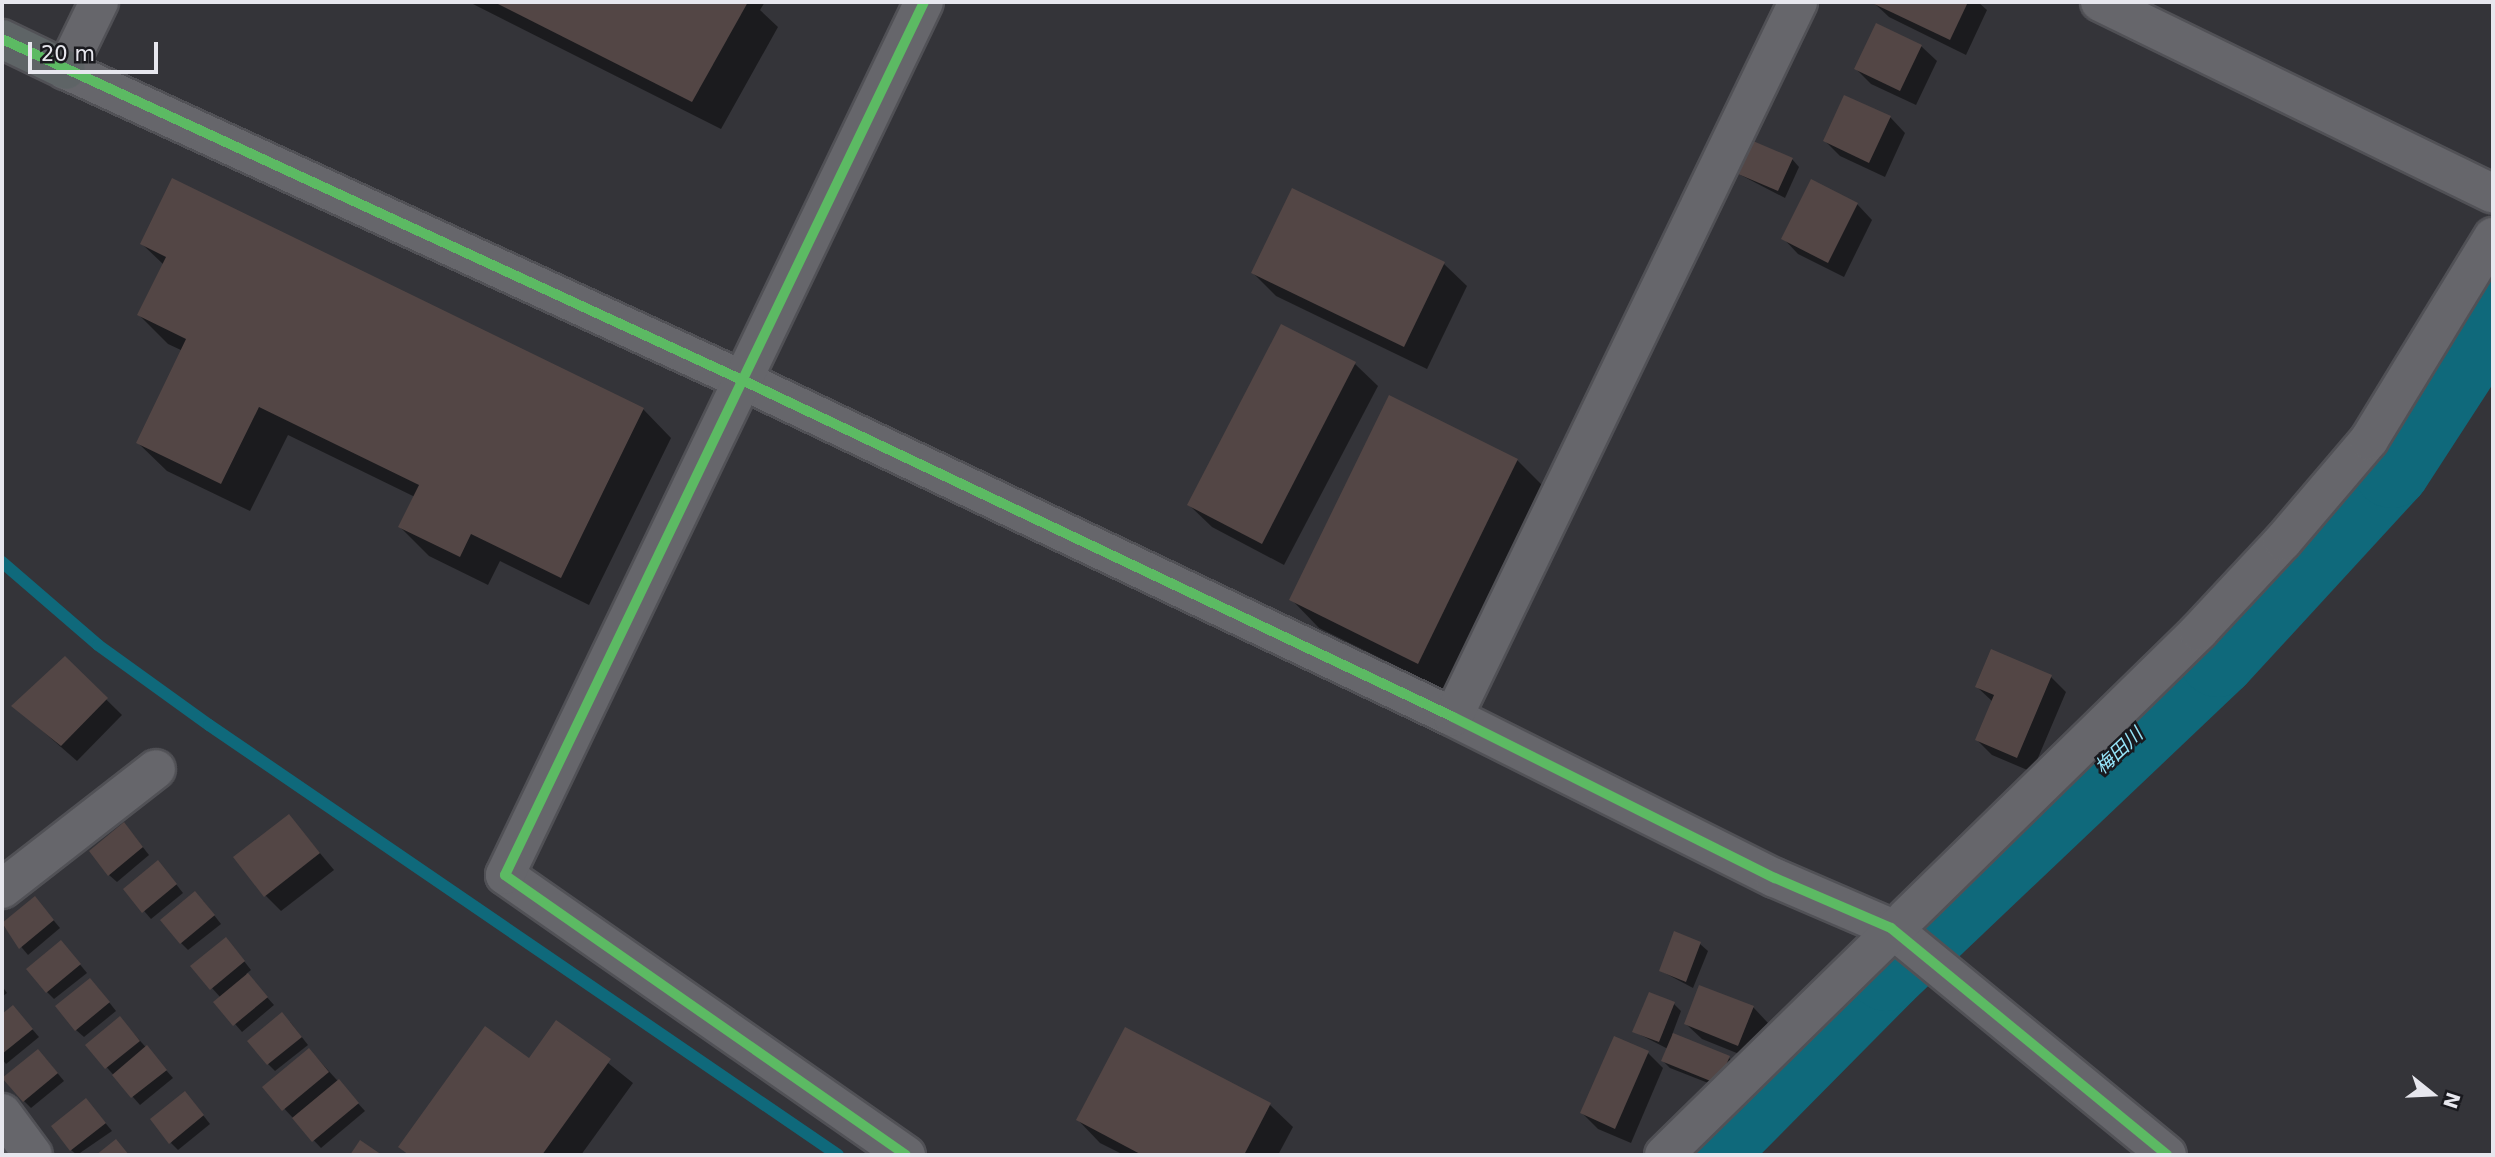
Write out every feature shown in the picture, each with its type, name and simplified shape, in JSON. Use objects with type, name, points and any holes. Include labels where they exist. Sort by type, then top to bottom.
[{"type":"street","points":[[66,70],[99,2]]},
{"type":"street","points":[[906,1155],[505,875],[740,379],[924,2]]},
{"type":"street","points":[[1453,718],[1798,2]]},
{"type":"street","points":[[2100,2],[2493,194]]},
{"type":"street","points":[[2,39],[740,379],[1453,718],[1775,877],[1891,928],[2167,1155]]},
{"type":"street","points":[[1664,1155],[1891,928],[2199,631],[2292,531],[2370,440],[2493,237]]},
{"type":"street","points":[[2,889],[156,769]]},
{"type":"street","points":[[2,1113],[33,1155]]},
{"type":"building","points":[[494,2],[748,2],[692,102]]},
{"type":"building","points":[[1870,2],[1968,2],[1950,40]]},
{"type":"building","points":[[1876,23],[1922,45],[1900,91],[1854,69]]},
{"type":"building","points":[[1844,95],[1891,116],[1869,163],[1823,141]]},
{"type":"building","points":[[1746,138],[1793,158],[1778,191],[1731,171]]},
{"type":"building","points":[[172,178],[644,408],[561,578],[471,534],[460,557],[398,527],[419,485],[259,407],[221,484],[136,443],[186,339],[137,315],[166,257],[140,244]]},
{"type":"building","points":[[1811,179],[1858,203],[1828,263],[1781,239]]},
{"type":"building","points":[[1292,188],[1445,262],[1404,347],[1251,273]]},
{"type":"building","points":[[1281,324],[1356,362],[1262,544],[1187,505]]},
{"type":"building","points":[[1389,395],[1518,459],[1418,664],[1289,600]]},
{"type":"building","points":[[1991,649],[2052,675],[2017,758],[1975,740],[1994,695],[1975,687]]},
{"type":"building","points":[[65,656],[108,698],[61,746],[11,706]]},
{"type":"building","points":[[289,814],[320,853],[264,897],[233,857]]},
{"type":"building","points":[[124,822],[143,847],[108,876],[89,851]]},
{"type":"building","points":[[158,860],[177,884],[142,913],[123,889]]},
{"type":"building","points":[[195,891],[215,915],[180,944],[160,920]]},
{"type":"building","points":[[35,896],[54,920],[19,949],[2,923]]},
{"type":"building","points":[[1674,931],[1701,942],[1686,982],[1659,971]]},
{"type":"building","points":[[226,937],[245,961],[210,990],[190,966]]},
{"type":"building","points":[[61,940],[81,964],[46,993],[26,969]]},
{"type":"building","points":[[248,973],[268,997],[233,1026],[213,1002]]},
{"type":"building","points":[[90,978],[110,1002],[75,1031],[55,1006]]},
{"type":"building","points":[[1699,985],[1754,1006],[1738,1046],[1684,1024]]},
{"type":"building","points":[[1649,992],[1675,1002],[1659,1042],[1632,1032]]},
{"type":"building","points":[[13,1005],[33,1029],[2,1054],[2,1014]]},
{"type":"building","points":[[282,1012],[302,1037],[267,1065],[247,1041]]},
{"type":"building","points":[[120,1016],[140,1041],[105,1069],[85,1045]]},
{"type":"building","points":[[556,1020],[611,1059],[542,1155],[409,1155],[398,1147],[485,1026],[529,1058]]},
{"type":"building","points":[[1125,1027],[1271,1103],[1244,1155],[1142,1155],[1076,1120]]},
{"type":"building","points":[[1673,1033],[1730,1056],[1718,1084],[1661,1061]]},
{"type":"building","points":[[1614,1036],[1649,1051],[1615,1129],[1580,1113]]},
{"type":"building","points":[[147,1045],[167,1070],[131,1098],[112,1075]]},
{"type":"building","points":[[309,1048],[329,1072],[282,1111],[262,1087]]},
{"type":"building","points":[[38,1049],[58,1073],[23,1102],[2,1078]]},
{"type":"building","points":[[339,1079],[359,1103],[312,1142],[292,1118]]},
{"type":"building","points":[[185,1091],[204,1115],[169,1144],[150,1119]]},
{"type":"building","points":[[86,1098],[106,1123],[70,1151],[51,1126]]},
{"type":"building","points":[[116,1139],[129,1155],[96,1155]]},
{"type":"building","points":[[360,1140],[382,1155],[350,1155]]},
{"type":"waterway","name":"梅田川","points":[[1705,1155],[1886,972],[2217,658],[2391,469],[2493,312]]},
{"type":"waterway","points":[[2,562],[98,645],[209,725],[838,1155]]},
{"type":"cycle path","points":[[906,1155],[505,875],[924,2]]},
{"type":"cycle path","points":[[2,39],[740,379],[1453,717],[1775,878],[1891,928],[2167,1155]]}]
